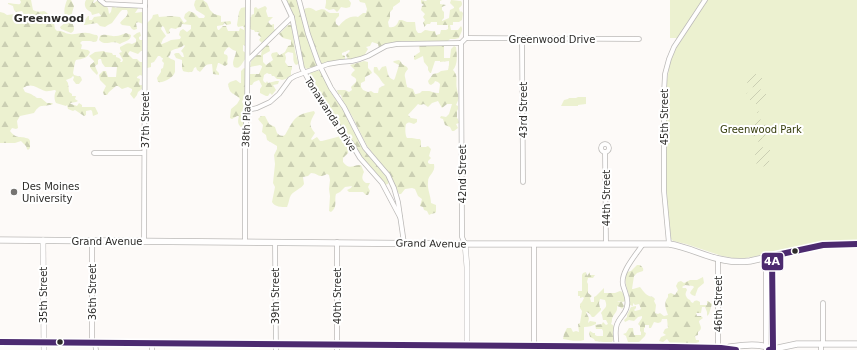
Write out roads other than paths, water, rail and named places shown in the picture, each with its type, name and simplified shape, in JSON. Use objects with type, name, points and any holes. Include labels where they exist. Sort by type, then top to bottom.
[{"type":"main road","name":"Grand Avenue","points":[[0,240],[465,244],[669,244],[687,248],[718,259],[741,262],[823,245],[857,244]]},
{"type":"main road","points":[[0,342],[94,343],[152,347],[467,348],[534,346],[736,350]]},
{"type":"main road","points":[[719,349],[745,345],[769,349],[797,344],[822,346],[857,344]]},
{"type":"street","points":[[100,0],[105,4],[145,6]]},
{"type":"street","name":"37th Street","points":[[144,241],[145,0]]},
{"type":"street","name":"38th Place","points":[[245,242],[245,136],[247,110],[248,0]]},
{"type":"street","name":"Tonawanda Drive","points":[[284,0],[292,17],[301,65],[304,72],[323,106],[360,158],[382,183],[400,217]]},
{"type":"street","name":"Tonawanda Drive","points":[[299,0],[308,34],[331,88],[344,107],[365,148],[388,175],[397,195],[404,243]]},
{"type":"street","points":[[247,110],[257,108],[270,102],[279,94],[290,79],[295,76],[334,63],[360,59],[371,55],[386,46],[402,43],[462,43],[466,38],[466,0]]},
{"type":"street","name":"45th Street","points":[[669,244],[664,191],[665,74],[674,47],[705,0]]},
{"type":"street","points":[[248,60],[292,17]]},
{"type":"street","name":"Greenwood Drive","points":[[466,38],[639,39]]},
{"type":"street","name":"43rd Street","points":[[522,38],[523,182]]},
{"type":"street","name":"42nd Street","points":[[462,43],[462,237],[465,244],[467,267],[467,348]]},
{"type":"street","name":"44th Street","points":[[605,152],[606,244]]},
{"type":"street","points":[[94,153],[144,153]]},
{"type":"street","name":"35th Street","points":[[43,240],[44,350]]},
{"type":"street","name":"36th Street","points":[[92,240],[94,343],[96,350]]},
{"type":"street","name":"39th Street","points":[[275,242],[276,347]]},
{"type":"street","name":"40th Street","points":[[337,242],[337,348]]},
{"type":"street","points":[[534,244],[534,346]]},
{"type":"street","points":[[617,347],[616,326],[625,312],[628,303],[623,286],[623,277],[643,244]]},
{"type":"street","points":[[769,349],[772,256]]},
{"type":"street","points":[[766,257],[769,349]]},
{"type":"street","name":"46th Street","points":[[718,259],[719,349]]},
{"type":"street","points":[[822,346],[823,303]]},
{"type":"place","name":"Des Moines University","points":[[14,192]]},
{"type":"district","name":"Greenwood","points":[[49,18]]},
{"type":"park label","name":"Greenwood Park","points":[[761,129]]}]
